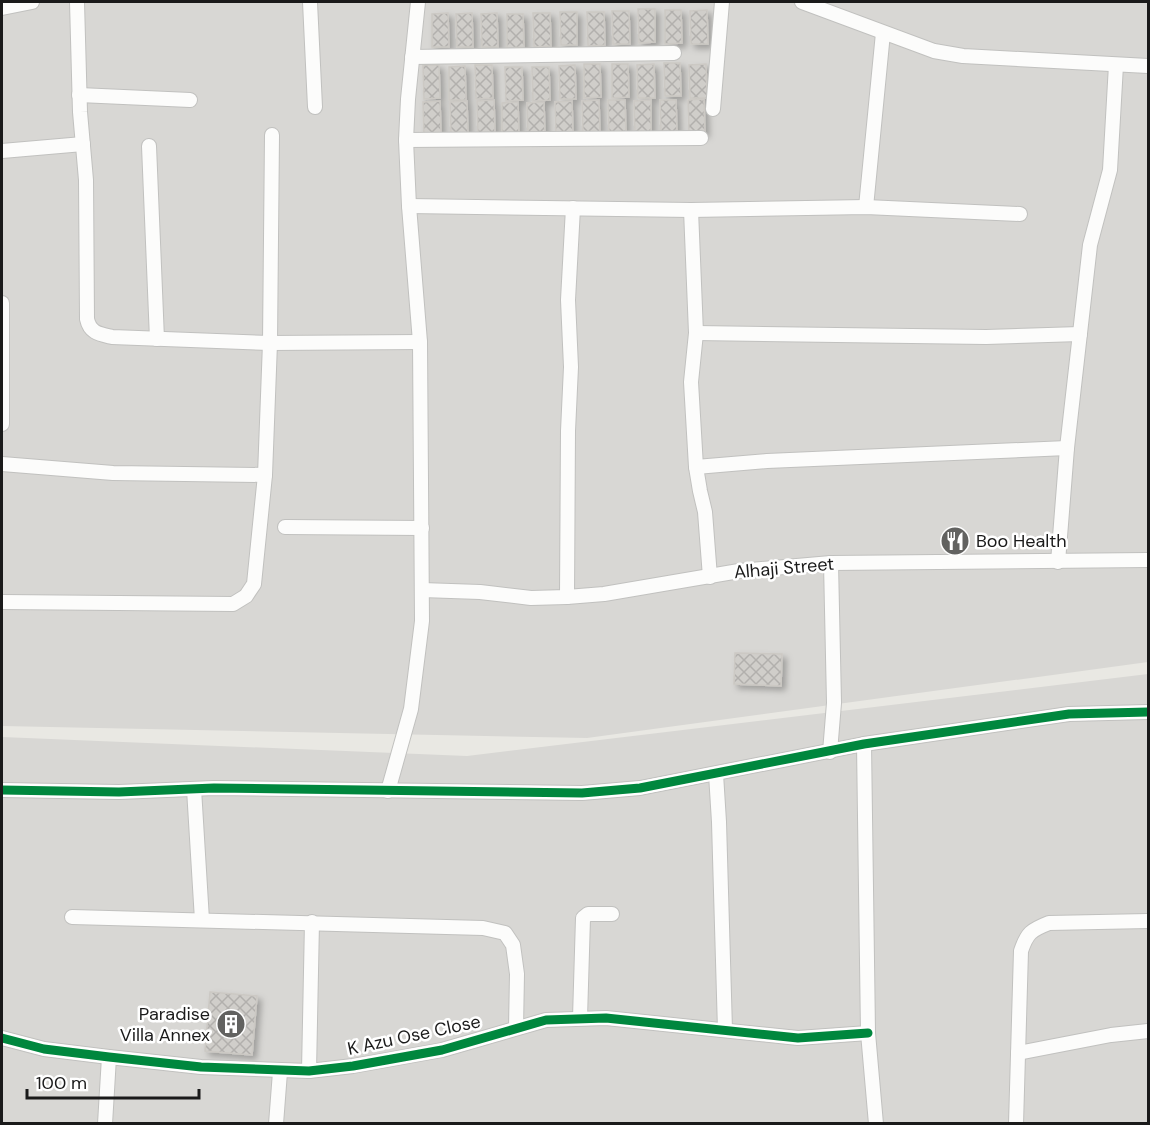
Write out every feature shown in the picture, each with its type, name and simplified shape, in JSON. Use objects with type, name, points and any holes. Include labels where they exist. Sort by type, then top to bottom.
[{"type":"street","points":[[2,8],[32,2]]},
{"type":"street","points":[[76,2],[79,95],[86,180],[88,325],[93,332],[112,337],[270,343],[420,342]]},
{"type":"street","points":[[310,2],[315,107]]},
{"type":"street","points":[[388,791],[411,709],[422,621],[420,342],[406,140],[418,2]]},
{"type":"street","points":[[713,109],[722,2]]},
{"type":"street","points":[[805,2],[934,51],[963,56],[1149,66]]},
{"type":"street","points":[[866,207],[883,33]]},
{"type":"street","points":[[412,57],[674,53]]},
{"type":"street","points":[[1058,562],[1067,448],[1090,245],[1110,170],[1116,65]]},
{"type":"street","points":[[79,95],[190,100]]},
{"type":"street","points":[[2,602],[233,604],[246,596],[254,584],[265,475],[270,343],[272,135]]},
{"type":"street","points":[[406,140],[701,138]]},
{"type":"street","points":[[2,151],[83,144]]},
{"type":"street","points":[[149,146],[157,339]]},
{"type":"street","points":[[409,206],[691,210],[866,207],[1020,214]]},
{"type":"street","points":[[567,597],[568,431],[571,367],[568,300],[573,208]]},
{"type":"street","points":[[691,210],[696,333],[691,382],[696,467],[705,512],[710,577]]},
{"type":"street","points":[[2,303],[2,424]]},
{"type":"street","points":[[696,333],[986,337],[1080,334]]},
{"type":"street","points":[[696,467],[767,461],[1067,448]]},
{"type":"street","points":[[2,464],[113,473],[265,475]]},
{"type":"street","points":[[285,527],[422,528]]},
{"type":"street","name":"Alhaji Street","points":[[422,590],[480,592],[531,598],[567,597],[604,594],[739,571],[831,563],[1149,560]]},
{"type":"street","points":[[830,752],[834,703],[831,563]]},
{"type":"street","points":[[2,789],[119,792],[194,789],[582,793],[640,788],[864,744],[1069,714],[1149,712]]},
{"type":"street","points":[[864,744],[868,1033],[876,1124]]},
{"type":"street","points":[[716,774],[725,1030]]},
{"type":"street","points":[[194,789],[202,921]]},
{"type":"street","points":[[580,1018],[583,918],[588,914],[612,914]]},
{"type":"street","points":[[72,917],[483,928],[505,933],[513,945],[517,974],[516,1028]]},
{"type":"street","points":[[1016,1124],[1021,951],[1026,937],[1035,928],[1049,923],[1149,921]]},
{"type":"street","points":[[309,1071],[312,922]]},
{"type":"street","name":"K Azu Ose Close","points":[[2,1038],[44,1049],[109,1057],[201,1067],[280,1072],[353,1066],[442,1050],[546,1020],[606,1018],[798,1038],[868,1033]]},
{"type":"street","points":[[1018,1053],[1111,1035],[1149,1031]]},
{"type":"street","points":[[105,1124],[109,1057]]},
{"type":"street","points":[[276,1124],[280,1072]]},
{"type":"shaded area","points":[[2,2],[1148,2],[1148,662],[587,738],[2,726]]},
{"type":"shaded area","points":[[1148,674],[1148,1123],[2,1123],[2,737],[467,756]]},
{"type":"building","points":[[638,9],[655,9],[655,42],[639,43]]},
{"type":"building","points":[[665,10],[681,10],[682,43],[665,44]]},
{"type":"building","points":[[707,10],[708,44],[691,44],[690,11]]},
{"type":"building","points":[[612,11],[629,11],[630,44],[613,44]]},
{"type":"building","points":[[560,12],[577,12],[577,45],[561,45]]},
{"type":"building","points":[[587,12],[604,12],[605,45],[588,46]]},
{"type":"building","points":[[448,13],[449,47],[432,47],[432,14]]},
{"type":"building","points":[[472,13],[473,47],[457,47],[456,14]]},
{"type":"building","points":[[497,13],[498,47],[482,47],[481,14]]},
{"type":"building","points":[[533,13],[550,13],[551,46],[534,47]]},
{"type":"building","points":[[507,14],[523,14],[524,47],[507,48]]},
{"type":"building","points":[[664,63],[680,63],[681,96],[665,96]]},
{"type":"building","points":[[584,64],[600,64],[601,97],[584,98]]},
{"type":"building","points":[[612,64],[628,64],[629,97],[612,98]]},
{"type":"building","points":[[654,64],[655,98],[638,98],[637,65]]},
{"type":"building","points":[[706,64],[707,98],[690,98],[689,65]]},
{"type":"building","points":[[423,65],[439,65],[440,98],[424,99]]},
{"type":"building","points":[[475,65],[492,65],[493,98],[476,99]]},
{"type":"building","points":[[575,65],[576,99],[560,99],[559,66]]},
{"type":"building","points":[[465,66],[466,100],[449,100],[449,67]]},
{"type":"building","points":[[505,67],[522,67],[523,100],[506,101]]},
{"type":"building","points":[[532,67],[549,67],[550,100],[533,101]]},
{"type":"building","points":[[704,99],[705,133],[689,133],[688,100]]},
{"type":"building","points":[[494,100],[495,134],[478,134],[477,101]]},
{"type":"building","points":[[599,100],[600,134],[583,134],[582,101]]},
{"type":"building","points":[[608,100],[625,100],[626,133],[609,133]]},
{"type":"building","points":[[651,100],[651,134],[635,134],[634,101]]},
{"type":"building","points":[[660,100],[676,100],[677,133],[661,133]]},
{"type":"building","points":[[440,101],[441,135],[424,135],[423,102]]},
{"type":"building","points":[[467,101],[468,135],[451,135],[450,102]]},
{"type":"building","points":[[572,101],[573,135],[556,135],[555,102]]},
{"type":"building","points":[[518,102],[519,136],[502,136],[502,103]]},
{"type":"building","points":[[544,102],[545,136],[528,136],[527,103]]},
{"type":"building","points":[[735,653],[782,654],[781,686],[734,684]]},
{"type":"building","name":"Paradise Villa Annex","points":[[210,992],[257,996],[252,1055],[205,1051]]},
{"type":"cycle path","points":[[2,790],[119,792],[214,788],[582,793],[640,788],[864,744],[1069,714],[1148,712]]},
{"type":"cycle path","points":[[2,1038],[44,1049],[201,1067],[309,1071],[353,1066],[442,1050],[546,1020],[606,1018],[798,1038],[868,1033]]},
{"type":"place","name":"Boo Health","points":[[955,541]]},
{"type":"place","name":"Paradise Villa Annex","points":[[231,1024]]}]
